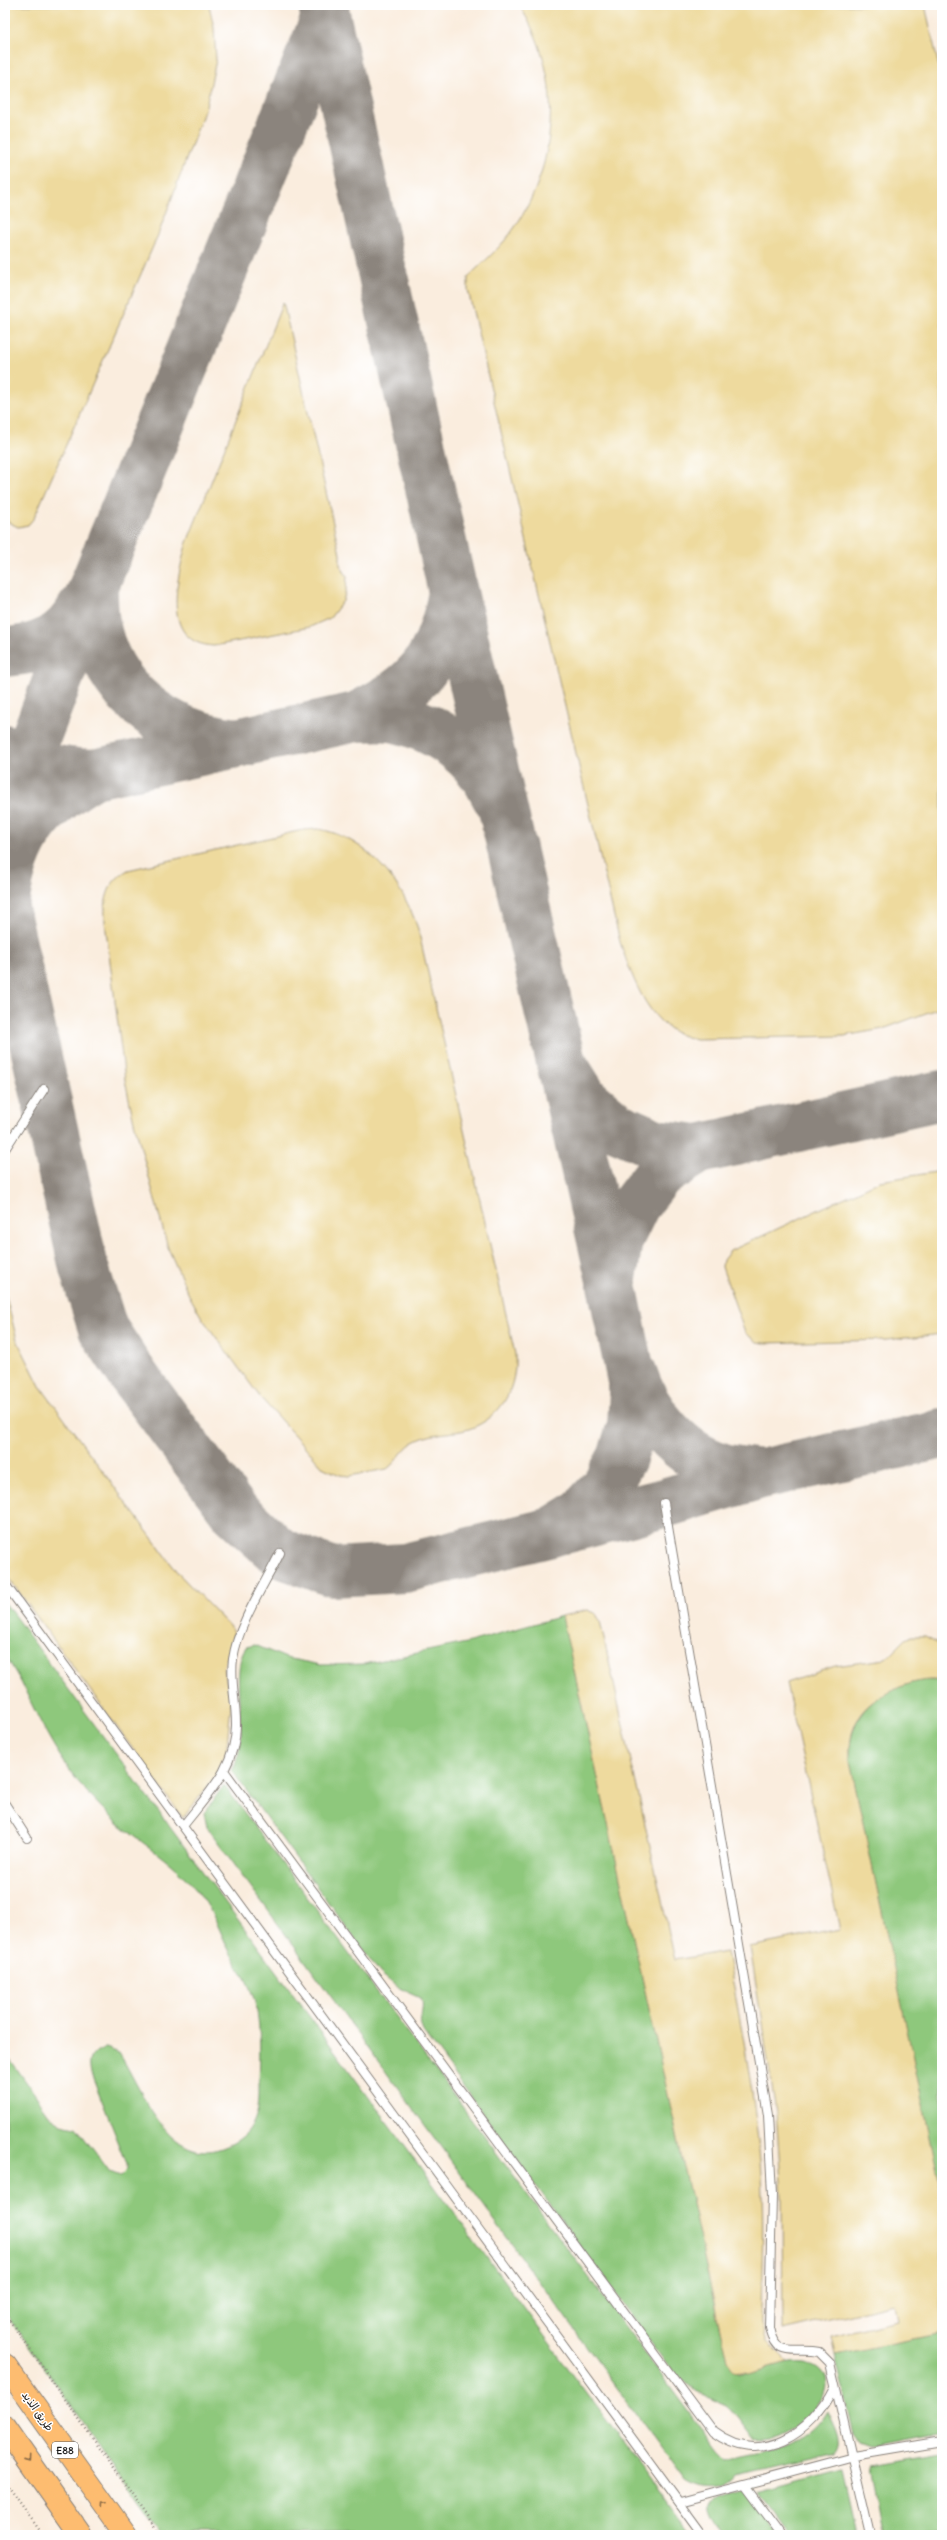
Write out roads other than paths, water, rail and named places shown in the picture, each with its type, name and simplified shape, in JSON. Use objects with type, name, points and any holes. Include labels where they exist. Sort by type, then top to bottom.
[{"type":"highway","name":"طريق الذيد","points":[[5,2365],[126,2535]]},
{"type":"highway","points":[[5,2427],[81,2535]]},
{"type":"lane","points":[[5,1149],[44,1089]]},
{"type":"lane","points":[[664,1503],[768,2115],[772,2195],[770,2328],[773,2340],[787,2352],[815,2351],[823,2354],[830,2363],[853,2456],[870,2535]]},
{"type":"lane","points":[[184,1826],[225,1772],[236,1735],[232,1673],[236,1646],[280,1553]]},
{"type":"lane","points":[[5,1584],[704,2535]]},
{"type":"lane","points":[[225,1772],[713,2432],[726,2441],[740,2447],[755,2448],[770,2446],[796,2433],[818,2415],[835,2387]]},
{"type":"lane","points":[[5,1804],[27,1838]]},
{"type":"lane","points":[[680,2502],[853,2456],[942,2440]]},
{"type":"lane","points":[[746,2485],[782,2535]]}]
